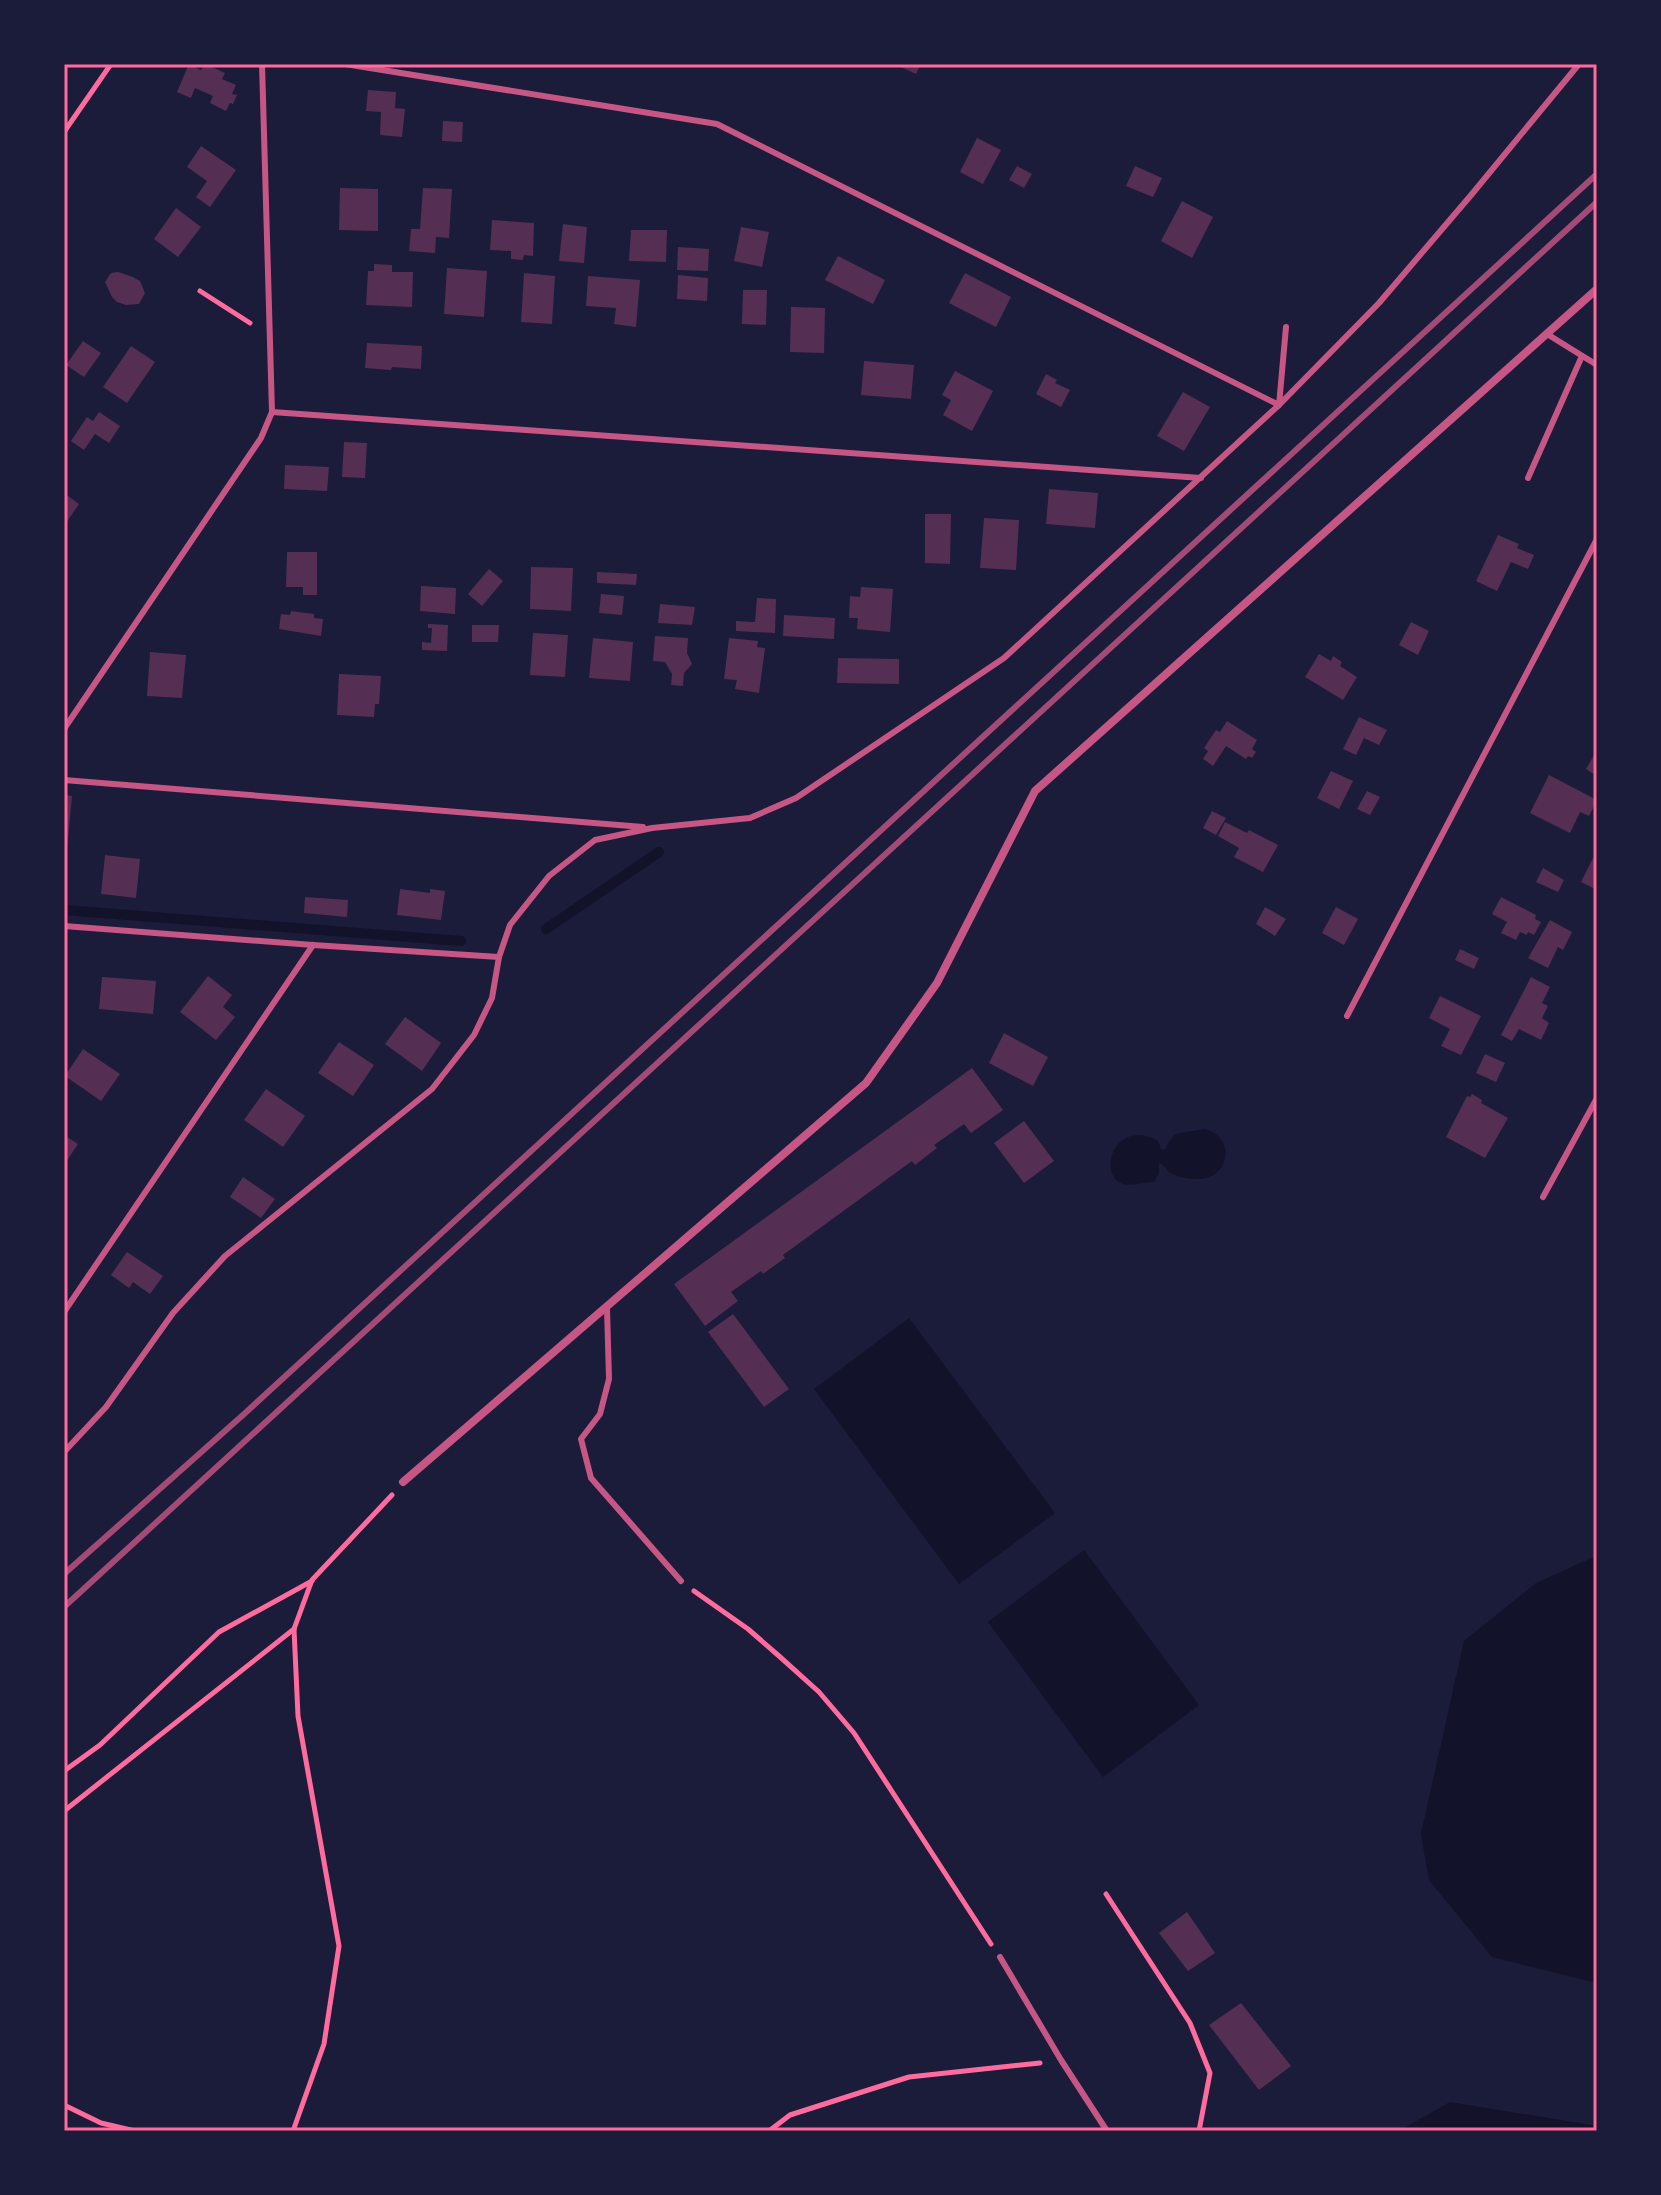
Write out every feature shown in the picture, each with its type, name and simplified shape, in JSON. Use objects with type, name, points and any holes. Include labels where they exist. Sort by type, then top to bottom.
[{"type":"street","points":[[403,1482],[866,1083],[937,983],[1035,791],[1597,289]]},
{"type":"lane","points":[[64,729],[261,438],[272,412],[262,64]]},
{"type":"lane","points":[[345,64],[717,124],[1279,405]]},
{"type":"lane","points":[[64,1452],[106,1407],[173,1313],[225,1256],[432,1089],[474,1035],[492,998],[499,957],[510,925],[549,876],[595,840],[652,828],[750,818],[796,798],[1004,658],[1279,405],[1379,303],[1579,64]]},
{"type":"lane","points":[[1279,405],[1286,327]]},
{"type":"lane","points":[[1547,334],[1597,365]]},
{"type":"lane","points":[[1528,478],[1582,356]]},
{"type":"lane","points":[[272,412],[1201,478]]},
{"type":"lane","points":[[1347,1016],[1597,539]]},
{"type":"lane","points":[[64,780],[652,828]]},
{"type":"lane","points":[[64,926],[499,957]]},
{"type":"lane","points":[[64,1312],[313,945]]},
{"type":"lane","points":[[1543,1197],[1597,1098]]},
{"type":"lane","points":[[607,1308],[609,1379],[600,1414],[581,1439],[591,1478],[681,1581]]},
{"type":"lane","points":[[1000,1957],[1107,2131]]},
{"type":"path","points":[[64,132],[111,64]]},
{"type":"path","points":[[200,291],[270,336]]},
{"type":"path","points":[[64,1771],[100,1745],[219,1632],[312,1580],[403,1482]]},
{"type":"path","points":[[293,2131],[324,2044],[339,1946],[298,1716],[294,1629],[312,1580]]},
{"type":"path","points":[[681,1581],[748,1629],[819,1692],[854,1733],[1000,1957]]},
{"type":"path","points":[[64,1811],[294,1629]]},
{"type":"path","points":[[1106,1894],[1190,2023],[1210,2073],[1199,2131]]},
{"type":"path","points":[[769,2131],[790,2115],[909,2077],[1061,2060]]},
{"type":"path","points":[[64,2105],[101,2123],[135,2131]]},
{"type":"shaded area","points":[[1205,1129],[1222,1141],[1225,1149],[1222,1166],[1208,1178],[1177,1176],[1159,1163],[1159,1173],[1154,1182],[1123,1184],[1112,1172],[1113,1153],[1126,1138],[1136,1135],[1152,1138],[1165,1150],[1175,1134]]},
{"type":"shaded area","points":[[909,1318],[1055,1513],[959,1584],[814,1389]]},
{"type":"shaded area","points":[[1084,1550],[1199,1705],[1103,1777],[988,1622]]},
{"type":"shaded area","points":[[1597,1556],[1597,1983],[1492,1957],[1429,1880],[1421,1834],[1464,1641],[1536,1583]]},
{"type":"shaded area","points":[[1450,2102],[1597,2126],[1597,2131],[1399,2131]]},
{"type":"building","points":[[189,64],[201,70],[205,64],[225,73],[222,79],[236,85],[232,94],[237,95],[226,111],[210,103],[213,96],[195,88],[191,98],[177,92]]},
{"type":"building","points":[[895,64],[921,64],[916,74]]},
{"type":"building","points":[[368,90],[396,92],[395,108],[405,109],[402,137],[380,135],[381,112],[366,111]]},
{"type":"building","points":[[443,121],[463,122],[462,142],[442,141]]},
{"type":"building","points":[[977,138],[1001,150],[983,184],[960,172]]},
{"type":"building","points":[[201,146],[236,170],[210,207],[196,197],[207,181],[187,167]]},
{"type":"building","points":[[1017,166],[1032,174],[1024,188],[1009,180]]},
{"type":"building","points":[[1135,166],[1162,178],[1153,197],[1126,186]]},
{"type":"building","points":[[340,188],[378,189],[378,231],[339,230]]},
{"type":"building","points":[[423,188],[452,189],[449,238],[436,237],[435,253],[409,251],[411,229],[420,229]]},
{"type":"building","points":[[1182,201],[1213,217],[1192,258],[1161,241]]},
{"type":"building","points":[[176,208],[201,227],[178,257],[154,239]]},
{"type":"building","points":[[492,220],[534,223],[533,256],[524,255],[523,260],[511,259],[511,251],[490,250]]},
{"type":"building","points":[[563,224],[587,227],[584,263],[559,261]]},
{"type":"building","points":[[741,227],[769,232],[762,267],[734,261]]},
{"type":"building","points":[[631,230],[667,230],[666,262],[629,261]]},
{"type":"building","points":[[678,247],[709,249],[708,271],[677,270]]},
{"type":"building","points":[[838,256],[885,280],[873,304],[825,280]]},
{"type":"building","points":[[374,264],[392,265],[392,272],[413,272],[412,307],[366,305],[368,271],[374,271]]},
{"type":"building","points":[[447,268],[487,271],[484,317],[444,314]]},
{"type":"building","points":[[118,272],[140,281],[145,293],[139,304],[126,305],[112,297],[105,282],[111,273]]},
{"type":"building","points":[[524,273],[555,276],[552,324],[521,322]]},
{"type":"building","points":[[965,273],[1011,297],[996,327],[949,303]]},
{"type":"building","points":[[678,275],[708,278],[707,301],[677,299]]},
{"type":"building","points":[[588,276],[640,280],[636,327],[614,324],[616,308],[586,306]]},
{"type":"building","points":[[743,290],[767,290],[766,325],[742,324]]},
{"type":"building","points":[[791,307],[825,308],[824,353],[790,352]]},
{"type":"building","points":[[83,341],[101,353],[84,377],[66,365]]},
{"type":"building","points":[[367,343],[422,346],[421,369],[365,368]]},
{"type":"building","points":[[131,346],[155,362],[127,403],[103,387]]},
{"type":"building","points":[[864,361],[914,365],[911,399],[861,395]]},
{"type":"building","points":[[955,371],[993,391],[972,431],[943,415],[951,400],[942,395]]},
{"type":"building","points":[[1046,374],[1057,380],[1055,383],[1070,390],[1061,407],[1036,394]]},
{"type":"building","points":[[1183,392],[1210,407],[1184,451],[1157,436]]},
{"type":"building","points":[[99,412],[120,426],[109,443],[95,434],[84,450],[71,441],[87,417],[93,421]]},
{"type":"building","points":[[344,442],[367,443],[365,478],[342,477]]},
{"type":"building","points":[[285,465],[329,467],[327,491],[284,489]]},
{"type":"building","points":[[1049,489],[1098,493],[1095,528],[1046,524]]},
{"type":"building","points":[[64,493],[79,504],[64,526]]},
{"type":"building","points":[[925,514],[951,514],[950,564],[925,563]]},
{"type":"building","points":[[984,518],[1019,520],[1016,570],[980,568]]},
{"type":"building","points":[[1498,535],[1534,555],[1528,569],[1511,562],[1497,591],[1476,581]]},
{"type":"building","points":[[287,552],[317,552],[317,595],[303,595],[303,587],[286,587]]},
{"type":"building","points":[[531,567],[573,568],[571,611],[530,609]]},
{"type":"building","points":[[489,569],[503,581],[482,606],[468,594]]},
{"type":"building","points":[[597,572],[637,574],[636,585],[597,583]]},
{"type":"building","points":[[421,586],[456,588],[455,614],[420,611]]},
{"type":"building","points":[[861,587],[893,589],[890,632],[857,629],[858,618],[849,618],[850,596],[860,597]]},
{"type":"building","points":[[601,594],[624,596],[622,615],[599,613]]},
{"type":"building","points":[[757,598],[776,599],[775,633],[736,631],[736,621],[755,622]]},
{"type":"building","points":[[660,604],[695,607],[692,625],[658,623]]},
{"type":"building","points":[[291,611],[314,614],[314,618],[323,619],[321,636],[279,629],[281,614],[290,615]]},
{"type":"building","points":[[784,615],[835,618],[834,639],[783,636]]},
{"type":"building","points":[[1411,622],[1429,631],[1418,655],[1399,645]]},
{"type":"building","points":[[428,624],[448,625],[447,651],[422,650],[422,642],[431,643],[432,628],[428,628]]},
{"type":"building","points":[[472,625],[499,625],[498,642],[472,642]]},
{"type":"building","points":[[533,633],[568,635],[565,677],[530,675]]},
{"type":"building","points":[[655,636],[688,638],[687,653],[692,664],[684,673],[683,686],[671,685],[672,674],[665,662],[653,661]]},
{"type":"building","points":[[593,638],[633,642],[630,681],[589,678]]},
{"type":"building","points":[[729,638],[758,641],[757,647],[765,648],[759,693],[735,689],[737,680],[724,679]]},
{"type":"building","points":[[150,652],[186,655],[182,698],[147,696]]},
{"type":"building","points":[[1319,654],[1331,661],[1333,656],[1342,662],[1340,666],[1357,677],[1343,700],[1305,677]]},
{"type":"building","points":[[838,658],[899,659],[899,684],[837,683]]},
{"type":"building","points":[[339,674],[381,676],[379,704],[375,704],[374,717],[337,715]]},
{"type":"building","points":[[1359,717],[1387,730],[1379,745],[1364,738],[1356,755],[1343,749]]},
{"type":"building","points":[[1227,721],[1257,740],[1252,749],[1256,752],[1252,758],[1248,756],[1246,759],[1226,746],[1213,766],[1203,759],[1208,751],[1204,748],[1216,730],[1220,732]]},
{"type":"building","points":[[1597,750],[1597,776],[1586,769]]},
{"type":"building","points":[[1331,771],[1353,781],[1339,809],[1317,798]]},
{"type":"building","points":[[1549,775],[1597,800],[1589,816],[1580,812],[1570,833],[1530,813]]},
{"type":"building","points":[[1367,791],[1380,797],[1370,815],[1357,809]]},
{"type":"building","points":[[64,795],[72,796],[66,860],[64,860]]},
{"type":"building","points":[[1212,811],[1226,818],[1216,835],[1203,828]]},
{"type":"building","points":[[1225,822],[1278,845],[1263,872],[1234,857],[1239,848],[1218,836]]},
{"type":"building","points":[[105,855],[140,859],[136,898],[101,894]]},
{"type":"building","points":[[1593,858],[1597,860],[1597,890],[1581,882]]},
{"type":"building","points":[[1543,868],[1564,880],[1558,892],[1536,882]]},
{"type":"building","points":[[400,889],[430,893],[430,889],[445,891],[441,920],[397,915]]},
{"type":"building","points":[[305,897],[348,900],[347,917],[304,913]]},
{"type":"building","points":[[1501,897],[1536,915],[1535,919],[1541,922],[1534,935],[1520,932],[1516,940],[1501,933],[1507,922],[1492,914]]},
{"type":"building","points":[[1265,907],[1286,919],[1275,936],[1256,924]]},
{"type":"building","points":[[1336,907],[1358,919],[1344,945],[1322,933]]},
{"type":"building","points":[[1550,920],[1572,932],[1563,950],[1558,947],[1548,968],[1528,958]]},
{"type":"building","points":[[1460,949],[1479,958],[1474,969],[1455,960]]},
{"type":"building","points":[[208,976],[232,995],[223,1007],[235,1017],[216,1040],[180,1012]]},
{"type":"building","points":[[102,977],[156,981],[153,1014],[99,1009]]},
{"type":"building","points":[[1531,977],[1550,987],[1542,1003],[1548,1006],[1542,1018],[1549,1023],[1541,1040],[1519,1029],[1512,1041],[1501,1035]]},
{"type":"building","points":[[1440,996],[1481,1016],[1461,1055],[1441,1046],[1450,1029],[1429,1018]]},
{"type":"building","points":[[405,1017],[441,1043],[422,1071],[385,1044]]},
{"type":"building","points":[[1004,1033],[1048,1057],[1033,1086],[989,1063]]},
{"type":"building","points":[[339,1042],[374,1065],[353,1096],[318,1073]]},
{"type":"building","points":[[83,1049],[120,1074],[101,1101],[65,1076]]},
{"type":"building","points":[[1485,1054],[1505,1063],[1496,1082],[1476,1073]]},
{"type":"building","points":[[972,1068],[1003,1110],[971,1133],[964,1124],[934,1145],[937,1148],[915,1165],[912,1161],[783,1255],[785,1258],[763,1274],[761,1271],[731,1292],[738,1301],[705,1326],[674,1284]]},
{"type":"building","points":[[266,1089],[305,1116],[283,1147],[244,1120]]},
{"type":"building","points":[[1472,1094],[1482,1100],[1481,1103],[1508,1118],[1485,1158],[1446,1137],[1467,1096]]},
{"type":"building","points":[[1024,1121],[1054,1161],[1024,1183],[994,1143]]},
{"type":"building","points":[[64,1135],[78,1144],[64,1165]]},
{"type":"building","points":[[243,1177],[275,1199],[261,1218],[230,1197]]},
{"type":"building","points":[[127,1252],[163,1276],[150,1294],[133,1282],[129,1288],[111,1275]]},
{"type":"building","points":[[733,1314],[789,1389],[764,1407],[708,1332]]},
{"type":"building","points":[[1187,1912],[1215,1953],[1188,1971],[1159,1933]]},
{"type":"building","points":[[1241,2003],[1291,2066],[1259,2090],[1209,2025]]},
{"type":"waterway","points":[[546,929],[659,852]]},
{"type":"waterway","points":[[64,910],[461,941]]},
{"type":"railway","points":[[64,1574],[243,1415],[1597,174]]},
{"type":"railway","points":[[64,1607],[1597,202]]}]
